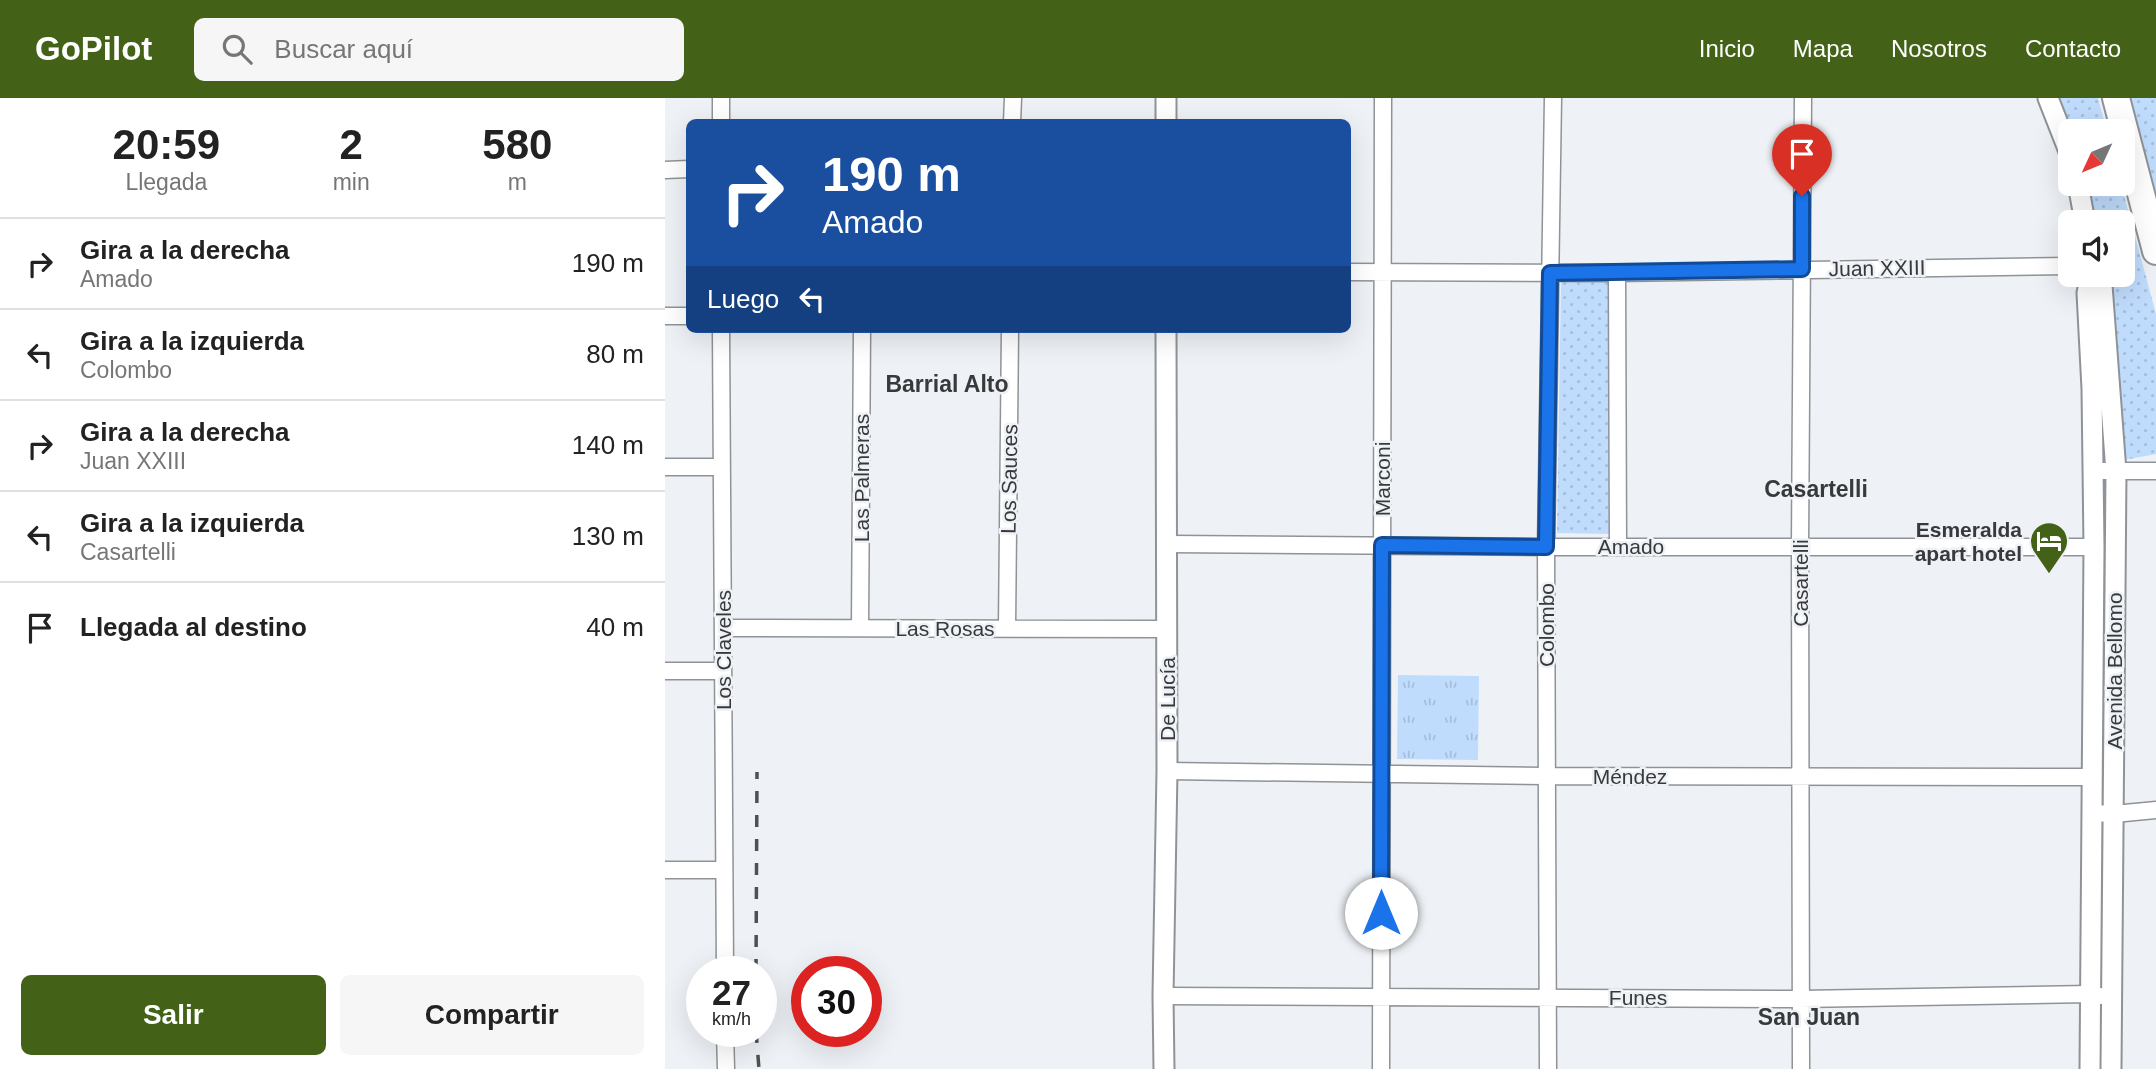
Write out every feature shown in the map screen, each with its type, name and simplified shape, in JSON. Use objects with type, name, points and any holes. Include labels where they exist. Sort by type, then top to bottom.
[{"type":"highway","points":[[2116,98],[2156,251]]},
{"type":"street","points":[[721,98],[721,119]]},
{"type":"street","points":[[1013,98],[1013,119]]},
{"type":"street","points":[[1166,119],[1167,98]]},
{"type":"street","name":"Marconi","points":[[1381,1069],[1383,98]]},
{"type":"street","name":"Colombo","points":[[1548,1069],[1546,547],[1553,98]]},
{"type":"street","name":"Casartelli","points":[[1801,1069],[1803,98]]},
{"type":"street","points":[[2047,98],[2058,125]]},
{"type":"street","points":[[665,170],[686,169]]},
{"type":"street","name":"Juan XXIII","points":[[1351,272],[1617,273],[2058,266]]},
{"type":"street","points":[[1617,273],[1618,547]]},
{"type":"street","name":"Avenida Bellomo","points":[[2088,287],[2094,547],[2090,1069]]},
{"type":"street","name":"Avenida Bellomo","points":[[2102,287],[2116,472],[2112,1069]]},
{"type":"street","points":[[665,316],[686,316]]},
{"type":"street","name":"Los Claveles","points":[[722,333],[725,956]]},
{"type":"street","name":"Las Palmeras","points":[[860,628],[862,333]]},
{"type":"street","name":"Los Sauces","points":[[1007,628],[1010,333]]},
{"type":"street","name":"De Lucía","points":[[1164,1069],[1168,544],[1166,333]]},
{"type":"street","points":[[665,467],[722,467]]},
{"type":"street","points":[[2092,471],[2156,471]]},
{"type":"street","name":"Amado","points":[[1168,544],[2094,547]]},
{"type":"street","name":"Las Rosas","points":[[723,628],[1166,629]]},
{"type":"street","points":[[2094,645],[2115,646]]},
{"type":"street","points":[[665,671],[723,671]]},
{"type":"street","name":"Méndez","points":[[1167,771],[1546,776],[2093,777]]},
{"type":"street","points":[[2092,813],[2156,810]]},
{"type":"street","points":[[665,870],[724,870]]},
{"type":"street","name":"Funes","points":[[1163,996],[1801,999],[2089,994],[2113,998]]},
{"type":"street","points":[[726,1047],[726,1069]]},
{"type":"green space","points":[[2053,98],[2098,98],[2104,119],[2064,119]]},
{"type":"green space","points":[[2130,98],[2156,98],[2156,199]]},
{"type":"green space","points":[[2090,196],[2124,196],[2128,210],[2092,210]]},
{"type":"green space","points":[[2135,236],[2156,314],[2156,454],[2124,460],[2106,287],[2135,287]]},
{"type":"green space","points":[[1561,280],[1614,281],[1609,534],[1557,533]]},
{"type":"green space","points":[[1398,675],[1479,676],[1478,760],[1397,759]]},
{"type":"railway","points":[[756,956],[757,772]]},
{"type":"railway","points":[[757,1047],[759,1069]]},
{"type":"place","name":"Esmeralda apart hotel","points":[[2049,575]]},
{"type":"district","name":"Barrial Alto","points":[[947,384]]},
{"type":"district","name":"Casartelli","points":[[1816,489]]},
{"type":"district","name":"San Juan","points":[[1809,1017]]},
{"type":"route","points":[[1381,913],[1382,545],[1546,547],[1550,273],[1802,269],[1802,196]]}]
